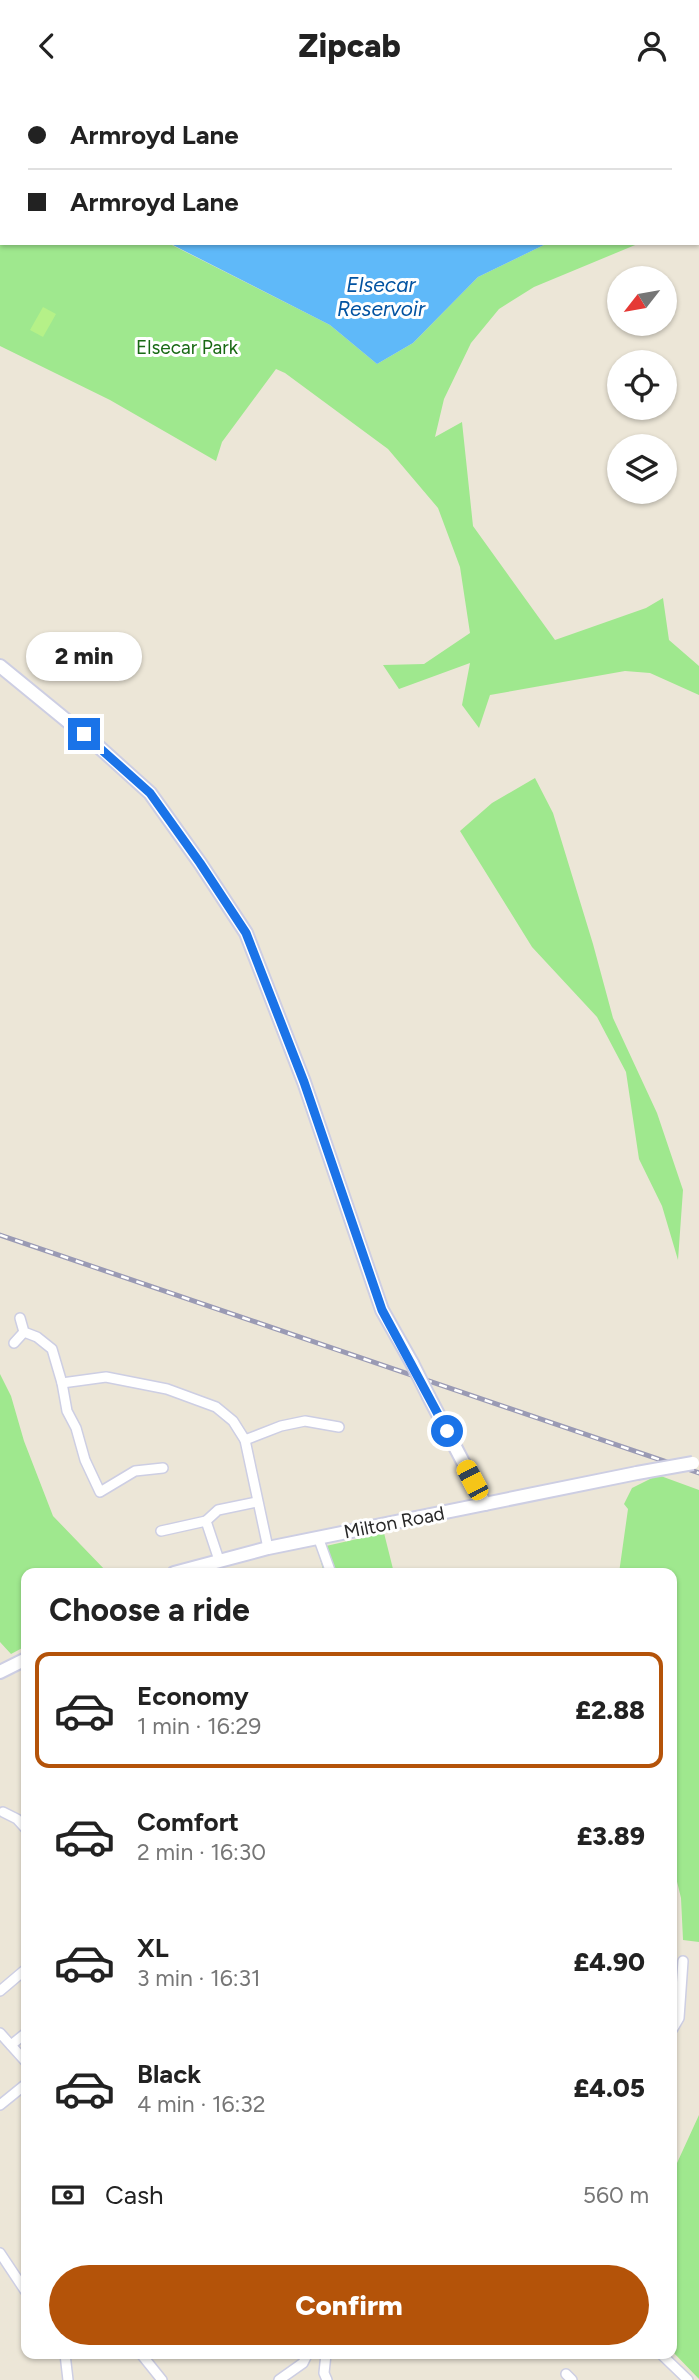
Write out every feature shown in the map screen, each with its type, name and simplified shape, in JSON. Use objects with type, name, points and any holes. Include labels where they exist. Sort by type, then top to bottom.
[{"type":"street","points":[[0,666],[99,747],[150,793],[246,933],[304,1082],[382,1310],[485,1504]]},
{"type":"street","points":[[20,1318],[24,1332]]},
{"type":"street","points":[[14,1343],[24,1332]]},
{"type":"street","points":[[24,1332],[37,1337],[52,1349],[67,1411],[100,1492],[135,1471],[163,1468]]},
{"type":"street","points":[[62,1383],[106,1377],[167,1388],[216,1407],[233,1421],[245,1440],[268,1548]]},
{"type":"street","points":[[245,1440],[281,1426],[305,1421],[339,1427]]},
{"type":"street","name":"Milton Road","points":[[191,1568],[318,1537],[696,1462]]},
{"type":"street","points":[[161,1531],[206,1521],[218,1510],[257,1501]]},
{"type":"street","points":[[206,1521],[219,1560]]},
{"type":"street","points":[[318,1537],[329,1568]]},
{"type":"street","points":[[0,1672],[21,1662]]},
{"type":"street","points":[[3,1812],[21,1823]]},
{"type":"street","points":[[677,2021],[683,1961]]},
{"type":"street","points":[[0,1991],[21,1973]]},
{"type":"street","points":[[0,2033],[21,2056]]},
{"type":"street","points":[[11,2045],[21,2036]]},
{"type":"street","points":[[0,2105],[21,2088]]},
{"type":"street","points":[[0,2253],[21,2284]]},
{"type":"street","points":[[66,2359],[68,2380]]},
{"type":"street","points":[[145,2359],[162,2380]]},
{"type":"street","points":[[279,2380],[303,2363],[304,2359]]},
{"type":"street","points":[[326,2359],[327,2380]]},
{"type":"street","points":[[666,2359],[688,2380]]},
{"type":"green space","name":"Elsecar Park","points":[[0,245],[172,245],[330,325],[377,364],[413,343],[478,277],[544,245],[635,245],[534,287],[499,309],[471,343],[444,399],[435,437],[462,422],[473,526],[555,640],[646,608],[663,598],[669,640],[699,666],[699,695],[650,673],[625,671],[490,695],[479,728],[462,705],[470,663],[399,689],[383,665],[424,664],[470,633],[460,567],[438,508],[388,449],[276,369],[222,442],[216,461],[110,400],[0,346]]},
{"type":"green space","points":[[43,307],[56,314],[43,337],[30,330]]},
{"type":"green space","points":[[535,778],[553,813],[613,1018],[657,1113],[683,1190],[678,1260],[662,1206],[639,1159],[626,1072],[597,1017],[532,947],[460,831],[492,803]]},
{"type":"green space","points":[[0,1374],[11,1396],[24,1441],[53,1516],[103,1568],[21,1568],[21,1649],[11,1654],[0,1642]]},
{"type":"green space","points":[[658,1475],[699,1490],[699,1942],[683,1940],[681,1898],[677,1882],[677,1568],[620,1568],[628,1509],[624,1504],[632,1488]]},
{"type":"green space","points":[[384,1533],[393,1568],[323,1568],[317,1548]]},
{"type":"green space","points":[[699,2115],[699,2379],[677,2356],[677,2163]]},
{"type":"water","name":"Elsecar Reservoir","points":[[173,245],[544,245],[478,277],[413,343],[377,364],[330,325]]},
{"type":"railway","points":[[0,1235],[699,1473]]},
{"type":"route","points":[[84,734],[150,793],[246,933],[304,1082],[382,1310],[447,1431]]}]
